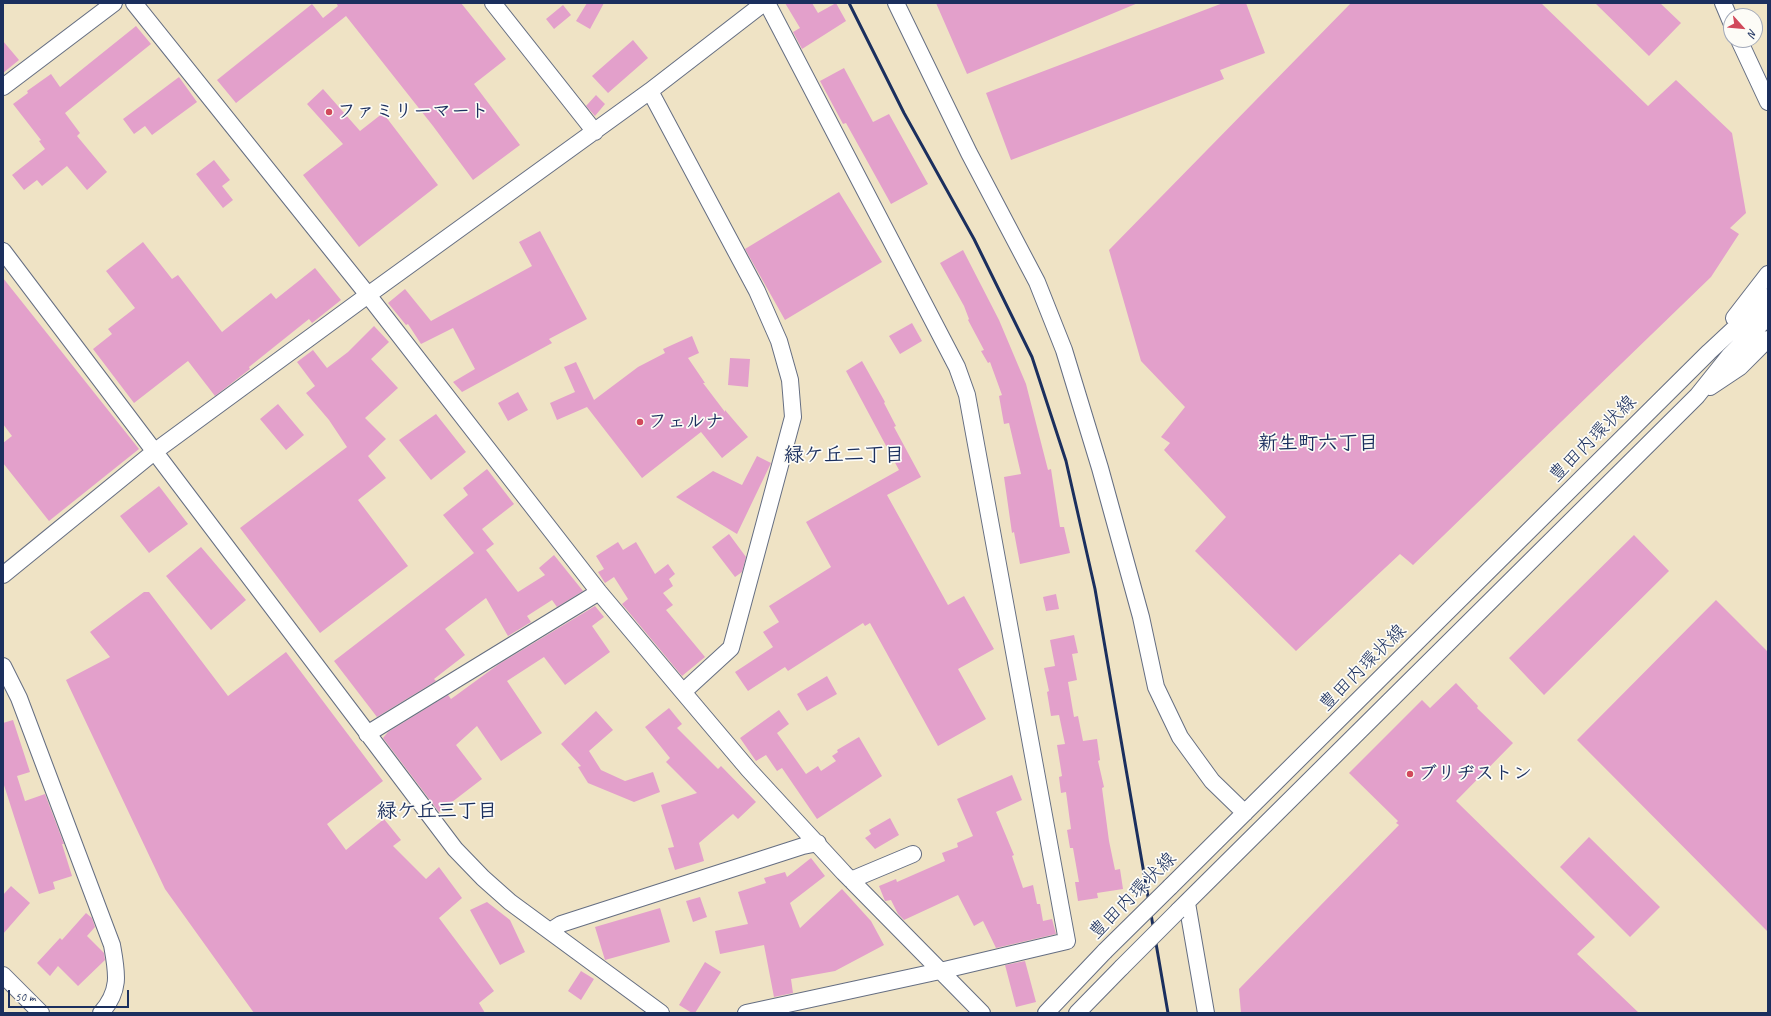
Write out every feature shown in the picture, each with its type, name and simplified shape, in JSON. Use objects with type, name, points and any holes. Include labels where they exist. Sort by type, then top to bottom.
[{"type":"street","points":[[3,86],[114,3]]},
{"type":"street","points":[[134,3],[368,295],[599,592],[749,770],[851,880],[982,1013]]},
{"type":"street","points":[[493,3],[595,132]]},
{"type":"street","points":[[3,575],[154,452],[368,295],[595,132],[765,3],[957,367],[967,395],[1068,941],[940,972],[746,1013]]},
{"type":"street","points":[[896,3],[969,153],[1037,282],[1064,350],[1100,468],[1139,609],[1156,687],[1180,737],[1212,781],[1245,813]]},
{"type":"street","points":[[1743,48],[1768,102]]},
{"type":"street","points":[[650,91],[757,291],[779,341],[790,380],[793,417],[731,648],[683,692]]},
{"type":"street","points":[[3,252],[367,734],[455,848],[478,873],[510,902],[662,1013]]},
{"type":"street","points":[[1709,352],[1768,274]]},
{"type":"street","points":[[1709,352],[1768,297]]},
{"type":"street","points":[[1077,1013],[1697,396],[1729,356],[1768,317]]},
{"type":"street","points":[[1697,396],[1740,367],[1768,338]]},
{"type":"street","name":"豊田内環状線","points":[[1046,1013],[1170,887],[1709,352]]},
{"type":"street","points":[[367,734],[599,592]]},
{"type":"street","points":[[3,666],[19,698],[112,945],[118,974],[115,991],[108,1005],[101,1013]]},
{"type":"street","points":[[550,931],[561,924],[818,843]]},
{"type":"street","points":[[851,880],[913,854]]},
{"type":"street","points":[[1183,907],[1206,1013]]},
{"type":"street","points":[[3,975],[40,1013]]},
{"type":"building","points":[[336,3],[461,3],[506,59],[474,84],[520,145],[473,180],[433,126],[346,16],[236,103],[217,80],[312,4],[323,18],[338,6]]},
{"type":"building","points":[[587,3],[604,3],[590,29],[576,21]]},
{"type":"building","points":[[785,3],[812,3],[818,13],[836,3],[846,21],[802,49],[793,32],[800,28]]},
{"type":"building","points":[[936,3],[1138,3],[967,74]]},
{"type":"building","points":[[1223,3],[1246,3],[1265,53],[1220,70],[1224,79],[1011,160],[986,93]]},
{"type":"building","points":[[1351,3],[1541,3],[1648,106],[1676,80],[1732,133],[1746,213],[1730,228],[1739,234],[1711,277],[1413,565],[1400,554],[1296,651],[1195,551],[1226,517],[1164,450],[1170,443],[1161,437],[1185,407],[1141,361],[1109,250]]},
{"type":"building","points":[[1595,3],[1660,3],[1681,23],[1649,56]]},
{"type":"building","points":[[563,5],[571,15],[554,29],[546,19]]},
{"type":"building","points":[[136,26],[151,44],[65,113],[80,133],[77,136],[107,172],[87,190],[67,166],[42,186],[37,180],[24,190],[12,175],[45,149],[39,141],[41,140],[13,104],[28,93],[27,91],[51,74],[60,87]]},
{"type":"building","points":[[633,40],[648,58],[608,93],[592,76]]},
{"type":"building","points":[[3,41],[19,60],[3,73]]},
{"type":"building","points":[[844,68],[873,122],[889,114],[928,184],[891,204],[846,123],[843,124],[820,81]]},
{"type":"building","points":[[179,77],[197,102],[152,135],[145,126],[134,134],[123,119]]},
{"type":"building","points":[[323,89],[360,131],[383,113],[438,185],[359,247],[303,175],[343,144],[307,104]]},
{"type":"building","points":[[596,95],[605,104],[595,116],[586,106]]},
{"type":"building","points":[[214,160],[230,180],[222,186],[233,200],[223,208],[196,174]]},
{"type":"building","points":[[839,192],[882,262],[785,320],[745,249]]},
{"type":"building","points":[[540,231],[587,319],[549,339],[552,343],[462,392],[453,382],[475,369],[453,328],[421,344],[408,324],[406,325],[388,303],[405,289],[431,321],[532,266],[519,242]]},
{"type":"building","points":[[143,242],[172,279],[178,275],[222,332],[271,293],[276,299],[315,268],[341,300],[312,323],[309,319],[249,367],[250,369],[215,396],[188,361],[134,403],[93,349],[112,334],[108,329],[135,308],[106,271]]},
{"type":"building","points":[[963,250],[999,320],[1026,384],[1048,470],[1051,469],[1060,527],[1064,527],[1070,553],[1020,564],[1014,532],[1012,533],[1004,477],[1021,474],[1009,423],[1004,424],[999,396],[1002,395],[990,362],[988,363],[981,351],[984,350],[968,320],[969,319],[964,306],[940,263]]},
{"type":"building","points":[[3,278],[139,449],[49,521],[3,463],[3,443],[12,436],[3,424]]},
{"type":"building","points":[[912,323],[922,341],[900,354],[889,336]]},
{"type":"building","points":[[374,326],[389,342],[371,359],[398,388],[365,418],[386,439],[368,456],[386,478],[358,500],[408,566],[320,633],[240,528],[347,447],[329,420],[306,393],[315,386],[297,362],[313,350],[327,368],[348,352]]},
{"type":"building","points":[[692,336],[699,353],[688,358],[705,383],[703,383],[725,412],[725,410],[748,437],[722,458],[701,432],[642,478],[587,407],[557,420],[550,403],[575,392],[564,367],[576,362],[594,400],[638,367],[665,353],[663,349]]},
{"type":"building","points":[[730,358],[750,359],[748,387],[728,385]]},
{"type":"building","points":[[862,361],[885,402],[884,403],[896,426],[894,427],[921,477],[887,495],[948,605],[964,596],[994,649],[958,669],[986,719],[938,746],[870,623],[865,626],[863,623],[788,671],[785,667],[748,691],[735,672],[773,647],[763,632],[779,622],[769,606],[831,567],[806,522],[899,470],[846,371]]},
{"type":"building","points":[[518,392],[528,410],[508,421],[498,403]]},
{"type":"building","points":[[278,404],[304,435],[286,450],[260,419]]},
{"type":"building","points":[[436,414],[466,452],[431,480],[399,440]]},
{"type":"building","points":[[757,456],[771,463],[737,534],[676,497],[713,471],[742,485]]},
{"type":"building","points":[[487,469],[514,504],[482,529],[494,544],[486,550],[518,592],[545,575],[539,568],[554,555],[583,591],[557,607],[552,600],[527,616],[531,622],[508,636],[486,598],[445,629],[465,655],[434,679],[436,681],[377,717],[334,661],[474,553],[443,515],[468,495],[463,488]]},
{"type":"building","points":[[159,486],[188,524],[149,553],[120,516]]},
{"type":"building","points":[[729,534],[746,557],[742,572],[735,577],[712,547]]},
{"type":"building","points":[[1634,535],[1669,571],[1544,695],[1509,658]]},
{"type":"building","points":[[618,542],[623,550],[636,542],[655,574],[668,564],[675,574],[669,579],[673,586],[663,593],[673,605],[666,610],[705,657],[682,676],[622,604],[628,599],[614,577],[605,583],[598,572],[604,569],[596,556]]},
{"type":"building","points":[[201,547],[246,600],[211,630],[166,576]]},
{"type":"building","points":[[144,592],[149,592],[228,696],[286,652],[383,781],[327,824],[346,850],[384,819],[401,840],[393,846],[426,879],[439,867],[462,898],[439,918],[494,991],[479,1003],[485,1013],[254,1013],[165,889],[66,680],[110,657],[90,632]]},
{"type":"building","points":[[1056,594],[1059,609],[1046,611],[1043,597]]},
{"type":"building","points":[[1716,600],[1768,652],[1768,932],[1577,740]]},
{"type":"building","points":[[595,606],[604,617],[592,626],[610,652],[565,685],[544,657],[507,681],[542,733],[501,761],[477,726],[456,745],[482,779],[439,812],[383,738],[388,732],[448,695],[451,699],[499,664]]},
{"type":"building","points":[[1074,635],[1078,653],[1072,654],[1077,680],[1068,682],[1074,717],[1078,716],[1083,741],[1097,739],[1100,760],[1098,761],[1104,787],[1102,788],[1109,841],[1115,870],[1120,869],[1123,889],[1097,893],[1098,898],[1078,901],[1075,882],[1079,882],[1073,848],[1070,848],[1067,830],[1071,829],[1066,792],[1061,793],[1059,777],[1062,776],[1057,745],[1065,744],[1059,715],[1051,716],[1047,692],[1049,691],[1044,668],[1055,666],[1050,640]]},
{"type":"building","points":[[827,676],[837,694],[807,711],[797,694]]},
{"type":"building","points":[[1456,683],[1478,706],[1477,708],[1513,743],[1456,801],[1595,937],[1577,954],[1639,1013],[1241,1013],[1239,989],[1399,825],[1396,823],[1398,821],[1349,773],[1422,700],[1430,708]]},
{"type":"building","points":[[669,708],[682,724],[677,728],[718,769],[721,766],[756,802],[738,819],[733,814],[699,843],[704,861],[675,870],[668,848],[674,847],[661,805],[697,793],[666,762],[670,758],[645,727]]},
{"type":"building","points":[[779,710],[789,724],[777,733],[806,774],[818,766],[821,771],[836,761],[832,756],[838,752],[837,750],[859,737],[882,776],[817,819],[782,768],[777,771],[766,755],[756,761],[740,738]]},
{"type":"building","points":[[596,711],[613,730],[589,751],[601,770],[625,781],[653,772],[660,792],[634,802],[588,783],[578,767],[581,766],[561,744]]},
{"type":"building","points":[[13,720],[30,772],[17,776],[25,801],[45,794],[64,844],[62,844],[72,876],[53,882],[55,889],[39,894],[3,782],[3,723]]},
{"type":"building","points":[[1012,775],[1022,800],[996,812],[1014,855],[1012,856],[1023,888],[1033,885],[1037,904],[1040,904],[1043,921],[1052,919],[1056,934],[996,948],[983,921],[974,926],[958,895],[904,920],[898,914],[891,900],[885,901],[879,886],[896,879],[897,882],[945,861],[942,853],[958,847],[957,843],[973,836],[957,799]]},
{"type":"building","points":[[890,818],[899,835],[875,849],[865,838],[871,834],[869,830]]},
{"type":"building","points":[[1589,837],[1660,907],[1630,937],[1560,867]]},
{"type":"building","points":[[811,858],[825,876],[790,903],[800,928],[842,889],[871,921],[884,945],[835,971],[791,979],[793,993],[774,997],[764,945],[720,954],[715,931],[748,924],[738,892],[766,883],[764,878],[785,872],[787,877]]},
{"type":"building","points":[[11,886],[30,903],[3,934],[3,895]]},
{"type":"building","points":[[700,897],[707,917],[693,922],[686,901]]},
{"type":"building","points":[[487,902],[510,920],[525,952],[500,965],[470,910]]},
{"type":"building","points":[[660,908],[670,942],[605,960],[595,927]]},
{"type":"building","points":[[86,913],[92,918],[95,927],[87,936],[104,953],[105,960],[78,986],[58,966],[50,976],[37,963],[60,938],[62,940]]},
{"type":"building","points":[[1025,961],[1036,1002],[1016,1007],[1005,965]]},
{"type":"building","points":[[705,962],[721,972],[695,1013],[692,1013],[679,1005]]},
{"type":"building","points":[[581,971],[594,979],[581,1000],[568,991]]},
{"type":"railway","points":[[849,3],[904,113],[974,239],[1032,357],[1066,461],[1095,589],[1168,1013]]},
{"type":"place","name":"ファミリーマート","points":[[329,112]]},
{"type":"place","name":"フェルナ","points":[[640,422]]},
{"type":"place","name":"ブリヂストン","points":[[1410,774]]},
{"type":"district","name":"新生町六丁目","points":[[1318,444]]},
{"type":"district","name":"緑ケ丘二丁目","points":[[844,456]]},
{"type":"district","name":"緑ケ丘三丁目","points":[[437,812]]}]
